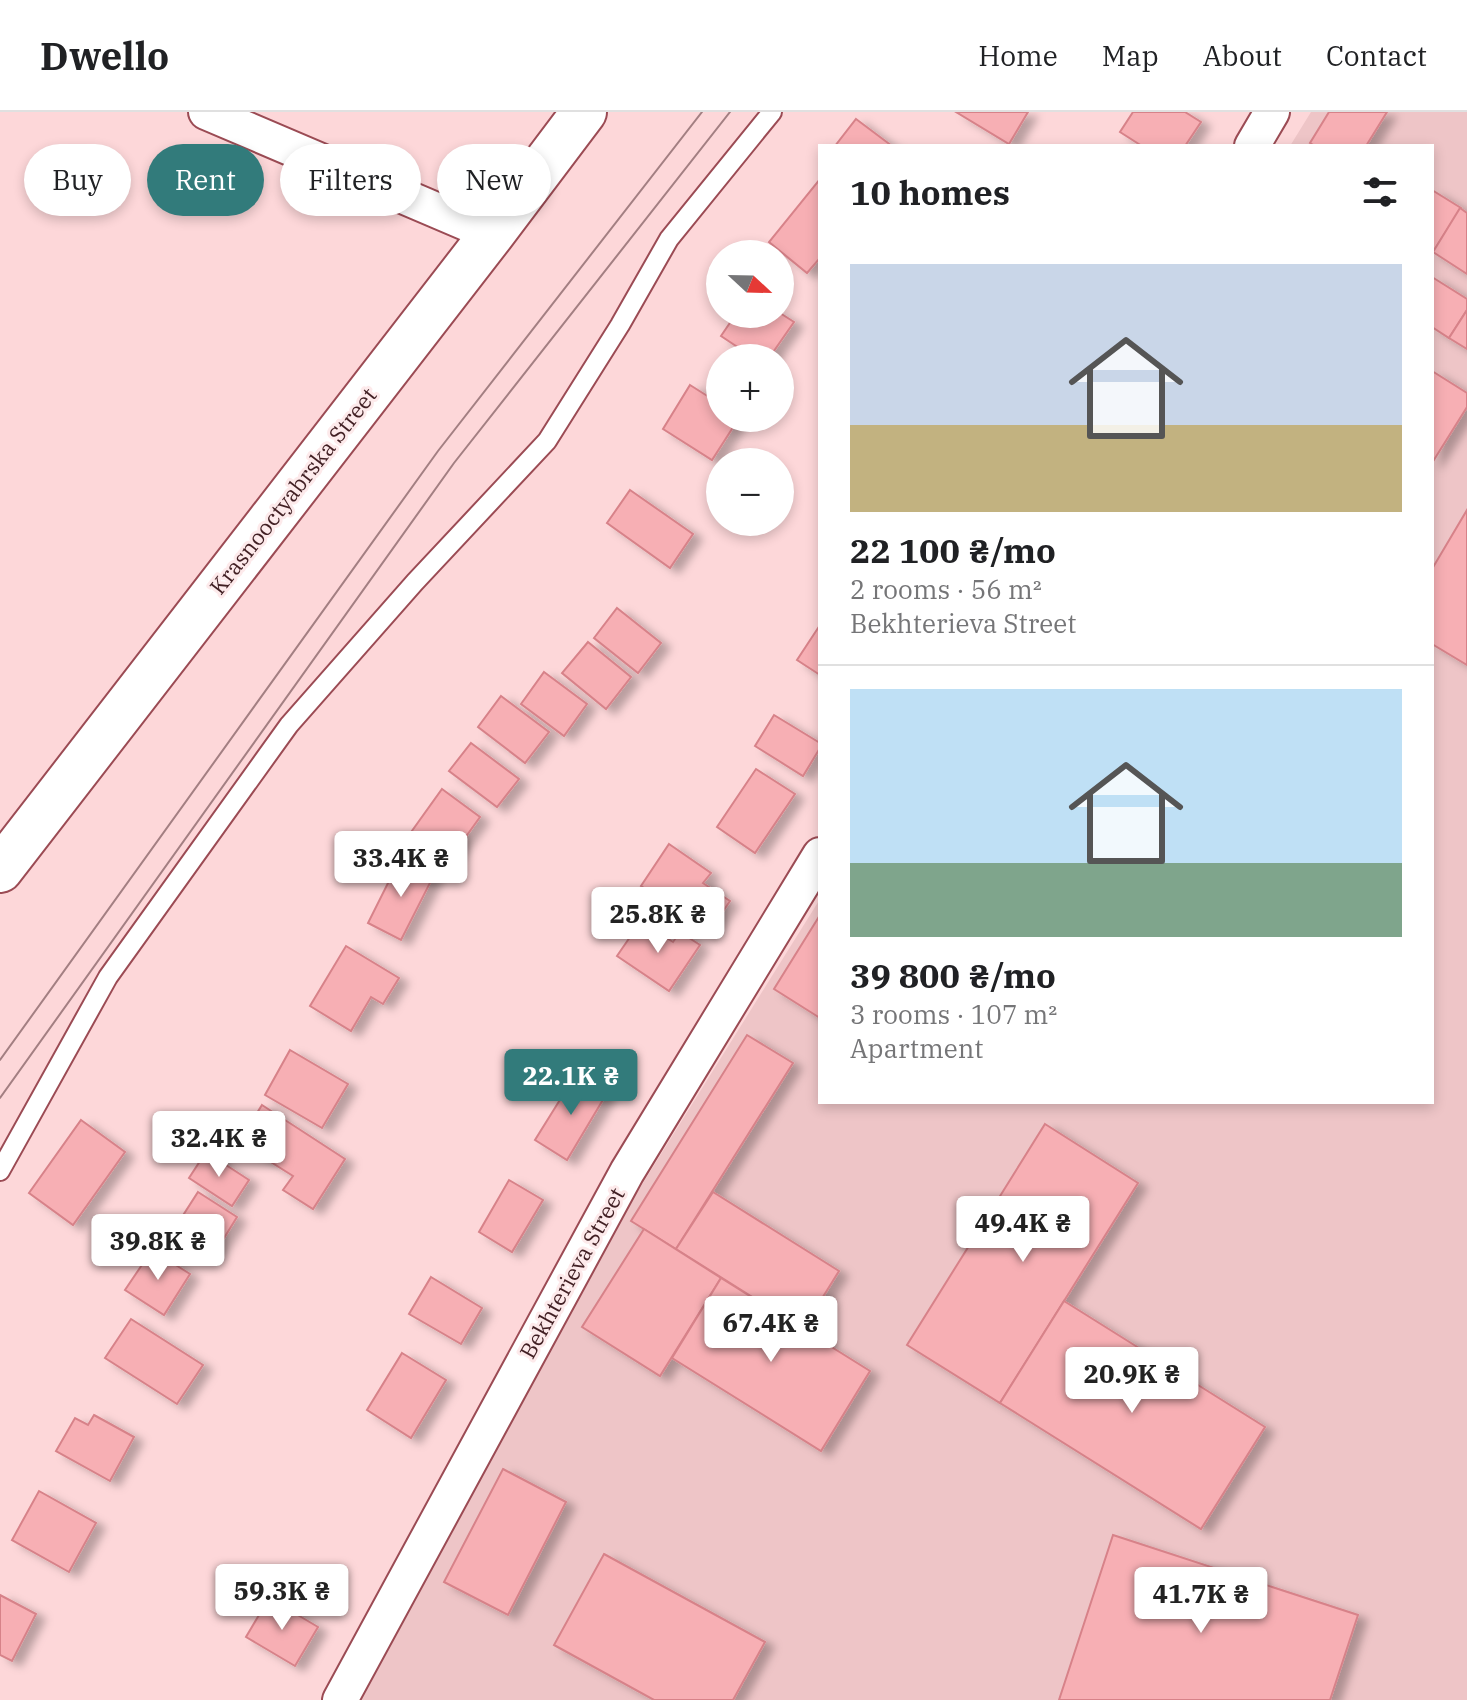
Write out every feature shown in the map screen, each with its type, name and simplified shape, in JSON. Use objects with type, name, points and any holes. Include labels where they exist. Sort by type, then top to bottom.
[{"type":"main road","name":"Krasnooctyabrska Street","points":[[0,870],[584,112]]},
{"type":"street","points":[[206,112],[492,234]]},
{"type":"street","points":[[1253,144],[1272,112]]},
{"type":"street","name":"Bekhterieva Street","points":[[340,1700],[627,1172],[818,858]]},
{"type":"lane","points":[[0,1171],[108,977],[289,725],[415,582],[547,441],[620,325],[669,239],[772,112]]},
{"type":"shaded area","points":[[1311,112],[1467,112],[1467,1700],[361,1700],[623,1215],[818,902],[818,1104],[1434,1104],[1434,144],[1291,144]]},
{"type":"building","points":[[956,112],[1028,112],[1009,144]]},
{"type":"building","points":[[1133,112],[1185,112],[1201,122],[1186,144],[1139,144],[1120,132]]},
{"type":"building","points":[[1329,112],[1387,112],[1367,144],[1310,143]]},
{"type":"building","points":[[856,119],[889,144],[837,144]]},
{"type":"building","points":[[818,181],[818,260],[807,273],[794,262],[794,240],[771,240]]},
{"type":"building","points":[[1434,191],[1461,208],[1434,250]]},
{"type":"building","points":[[1460,208],[1467,213],[1467,274],[1434,250]]},
{"type":"building","points":[[1434,278],[1467,299],[1467,310],[1449,338],[1434,328]]},
{"type":"building","points":[[1467,310],[1467,349],[1449,338]]},
{"type":"building","points":[[726,328],[790,328],[779,344],[733,344],[721,336]]},
{"type":"building","points":[[1434,372],[1467,393],[1467,407],[1434,460]]},
{"type":"building","points":[[690,385],[706,395],[706,432],[730,432],[720,448],[706,448],[706,456],[663,429]]},
{"type":"building","points":[[630,490],[693,534],[670,568],[607,523]]},
{"type":"building","points":[[1467,510],[1467,665],[1434,645],[1434,566]]},
{"type":"building","points":[[617,608],[661,643],[638,673],[594,638]]},
{"type":"building","points":[[818,628],[818,674],[797,660]]},
{"type":"building","points":[[588,642],[631,677],[606,709],[562,673]]},
{"type":"building","points":[[544,672],[587,704],[564,736],[521,704]]},
{"type":"building","points":[[501,696],[549,732],[525,763],[478,727]]},
{"type":"building","points":[[774,715],[818,742],[818,751],[803,776],[755,746]]},
{"type":"building","points":[[471,743],[519,779],[497,807],[449,771]]},
{"type":"building","points":[[756,769],[795,794],[755,853],[717,827]]},
{"type":"building","points":[[442,789],[480,817],[447,863],[409,835]]},
{"type":"building","points":[[669,844],[711,873],[703,883],[730,901],[709,932],[641,886]]},
{"type":"building","points":[[400,859],[434,875],[401,940],[368,923]]},
{"type":"building","points":[[818,918],[818,1017],[774,989]]},
{"type":"building","points":[[641,921],[673,942],[680,932],[700,945],[669,991],[617,956]]},
{"type":"building","points":[[346,946],[399,978],[383,1004],[371,997],[351,1031],[310,1006]]},
{"type":"building","points":[[747,1035],[793,1063],[676,1249],[631,1221]]},
{"type":"building","points":[[290,1050],[348,1084],[322,1128],[265,1095]]},
{"type":"building","points":[[576,1074],[607,1093],[567,1160],[535,1140]]},
{"type":"building","points":[[262,1105],[345,1159],[313,1209],[283,1190],[293,1176],[239,1142]]},
{"type":"building","points":[[81,1120],[125,1152],[73,1225],[29,1193]]},
{"type":"building","points":[[1045,1124],[1138,1183],[1000,1403],[907,1345]]},
{"type":"building","points":[[206,1152],[249,1180],[232,1206],[189,1178]]},
{"type":"building","points":[[509,1180],[543,1200],[512,1252],[479,1232]]},
{"type":"building","points":[[198,1192],[237,1217],[213,1256],[173,1231]]},
{"type":"building","points":[[713,1192],[839,1271],[803,1329],[676,1249]]},
{"type":"building","points":[[644,1229],[721,1278],[660,1376],[582,1327]]},
{"type":"building","points":[[152,1250],[190,1274],[164,1315],[125,1290]]},
{"type":"building","points":[[431,1277],[482,1308],[461,1344],[409,1314]]},
{"type":"building","points":[[721,1278],[870,1371],[821,1451],[672,1358]]},
{"type":"building","points":[[1064,1301],[1265,1427],[1201,1529],[1000,1403]]},
{"type":"building","points":[[131,1319],[203,1365],[177,1404],[105,1358]]},
{"type":"building","points":[[402,1353],[446,1380],[411,1438],[367,1410]]},
{"type":"building","points":[[94,1415],[134,1437],[110,1481],[56,1451],[75,1418],[88,1425]]},
{"type":"building","points":[[503,1469],[566,1502],[508,1615],[444,1582]]},
{"type":"building","points":[[39,1491],[96,1523],[69,1572],[12,1540]]},
{"type":"building","points":[[1113,1535],[1358,1615],[1330,1700],[1059,1700]]},
{"type":"building","points":[[604,1554],[765,1642],[733,1700],[654,1700],[554,1645]]},
{"type":"building","points":[[0,1595],[36,1614],[12,1661],[0,1655]]},
{"type":"building","points":[[269,1598],[318,1627],[295,1666],[246,1637]]},
{"type":"tram line","points":[[0,1060],[438,451],[702,112]]},
{"type":"tram line","points":[[0,1098],[454,463],[730,112]]}]
